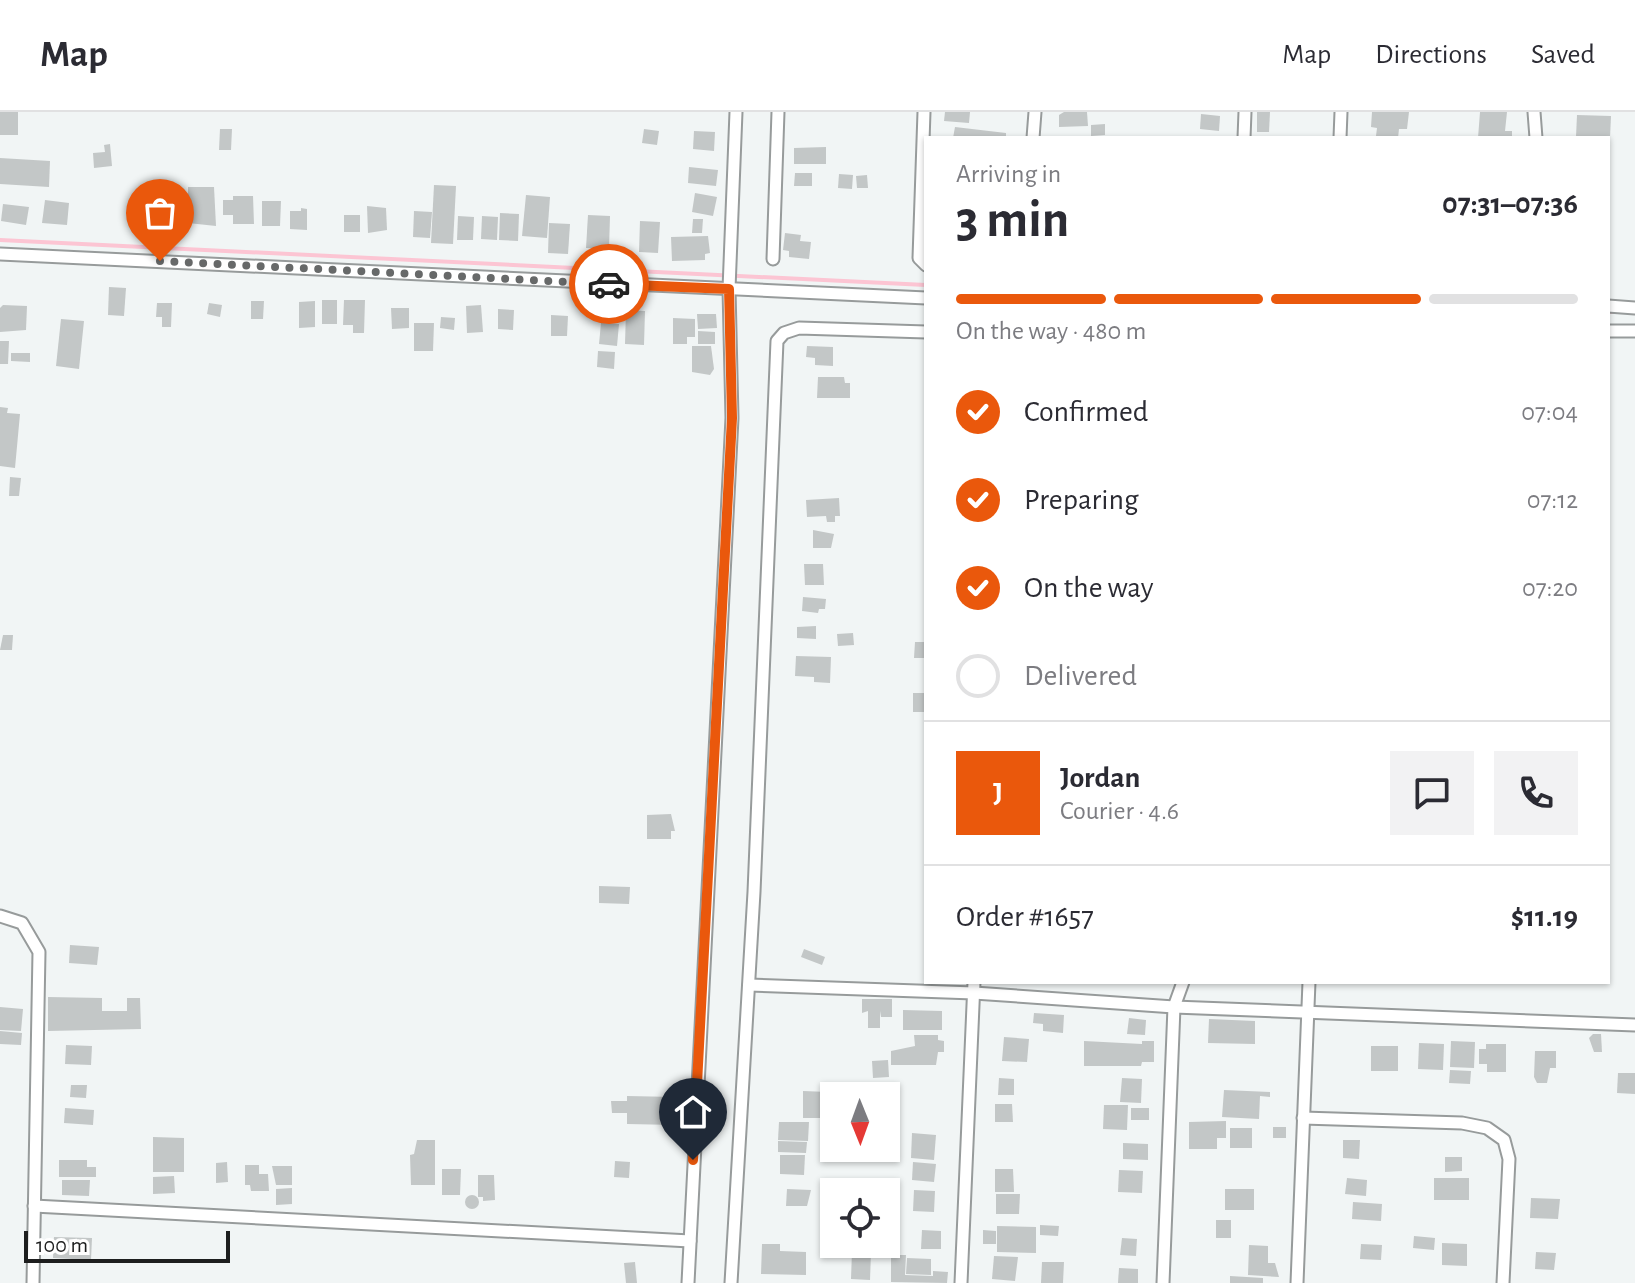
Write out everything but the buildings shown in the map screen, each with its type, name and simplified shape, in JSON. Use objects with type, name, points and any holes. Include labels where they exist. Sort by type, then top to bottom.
[{"type":"street","points":[[688,1283],[732,418],[729,289],[736,112]]},
{"type":"street","points":[[773,259],[778,112]]},
{"type":"street","points":[[924,112],[919,258],[924,263]]},
{"type":"street","points":[[1033,136],[1035,112]]},
{"type":"street","points":[[1244,136],[1245,112]]},
{"type":"street","points":[[1340,136],[1341,112]]},
{"type":"street","points":[[1534,112],[1536,136]]},
{"type":"street","points":[[0,254],[924,298]]},
{"type":"street","points":[[1610,306],[1635,308]]},
{"type":"street","points":[[731,1283],[749,985],[777,341],[784,333],[799,328],[924,332]]},
{"type":"street","points":[[1610,331],[1635,331]]},
{"type":"street","points":[[0,916],[22,923],[39,952],[33,1283]]},
{"type":"street","points":[[1163,1283],[1174,1007],[1182,984]]},
{"type":"street","points":[[1297,1283],[1309,984]]},
{"type":"street","points":[[749,985],[974,987],[1174,1007],[1635,1025]]},
{"type":"street","points":[[961,1283],[974,987]]},
{"type":"street","points":[[1303,1118],[1462,1123],[1487,1128],[1504,1140],[1509,1159],[1503,1283]]},
{"type":"street","points":[[34,1206],[690,1241]]},
{"type":"waterway","points":[[0,240],[924,285]]},
{"type":"waterway","points":[[1610,312],[1622,312]]},
{"type":"way so far","points":[[160,261],[609,284]]},
{"type":"route","points":[[609,284],[729,289],[732,418],[693,1160]]}]
